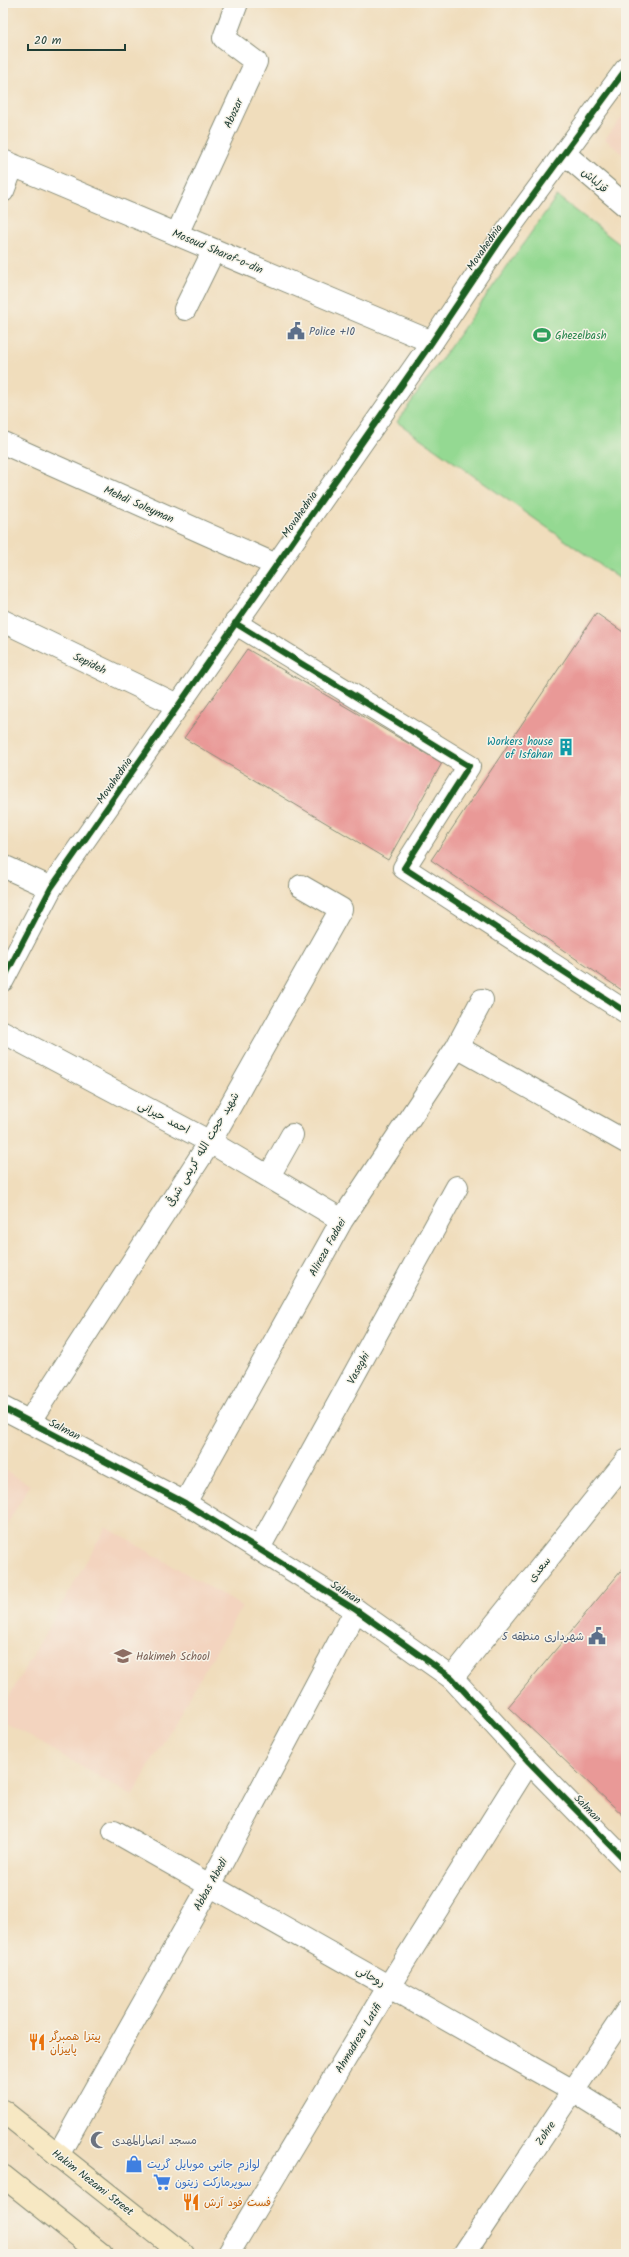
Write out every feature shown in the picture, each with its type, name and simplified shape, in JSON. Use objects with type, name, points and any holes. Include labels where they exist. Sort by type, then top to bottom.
[{"type":"main road","name":"Hakim Nezami Street","points":[[3,2111],[183,2254]]},
{"type":"main road","points":[[3,2176],[101,2254]]},
{"type":"street","name":"Abozar","points":[[177,234],[256,62],[224,38],[237,3]]},
{"type":"street","name":"Movahednia","points":[[3,980],[51,888],[432,342],[499,242],[626,69]]},
{"type":"street","name":"قزلباش","points":[[565,154],[626,206]]},
{"type":"street","name":"Mosoud Sharaf-o-din","points":[[8,163],[432,342]]},
{"type":"street","points":[[3,191],[8,163]]},
{"type":"street","points":[[186,309],[214,250]]},
{"type":"street","name":"Mehdi Soleyman","points":[[3,443],[276,565]]},
{"type":"street","name":"Sepideh","points":[[3,621],[178,705]]},
{"type":"street","points":[[235,623],[469,766],[404,868],[626,1012]]},
{"type":"street","points":[[3,866],[51,888]]},
{"type":"street","name":"شهید حجت الله کریمی شرقی","points":[[29,1422],[210,1142],[341,910],[301,886]]},
{"type":"street","name":"Alireza Fadaei","points":[[185,1503],[342,1220],[457,1047],[482,1000]]},
{"type":"street","name":"احمد حیرانی","points":[[3,1032],[210,1142],[342,1220]]},
{"type":"street","points":[[457,1047],[626,1142]]},
{"type":"street","points":[[269,1176],[292,1134]]},
{"type":"street","name":"Vaseghi","points":[[259,1548],[457,1187]]},
{"type":"street","name":"Salman","points":[[3,1408],[185,1503],[356,1610],[452,1678],[529,1762],[626,1861]]},
{"type":"street","name":"سعدی","points":[[452,1678],[626,1461]]},
{"type":"street","name":"Abbas Abedi","points":[[58,2155],[210,1885],[356,1610]]},
{"type":"street","name":"Ahmadreza Latifi","points":[[228,2254],[389,1986],[529,1762]]},
{"type":"street","name":"روحانی","points":[[114,1831],[573,2091],[626,2124]]},
{"type":"street","name":"Zohre","points":[[464,2254],[626,2012]]},
{"type":"shaded area","points":[[626,112],[626,157],[605,139]]},
{"type":"shaded area","points":[[3,1469],[30,1485],[3,1531]]},
{"type":"shaded area","name":"Hakimeh School","points":[[106,1527],[242,1606],[132,1796],[3,1721],[3,1707]]},
{"type":"green space","name":"Ghezelbash","points":[[557,196],[626,249],[626,583],[397,422]]},
{"type":"building","name":"Workers house of Isfahan","points":[[596,613],[626,634],[626,993],[431,860]]},
{"type":"building","points":[[247,649],[442,763],[388,860],[184,738]]},
{"type":"building","name":"شهرداری منطقه 5","points":[[626,1565],[626,1818],[508,1707]]},
{"type":"cycle path","points":[[3,980],[51,888],[432,342],[499,242],[626,69]]},
{"type":"cycle path","points":[[235,623],[469,766],[404,868],[626,1012]]},
{"type":"cycle path","points":[[3,1408],[185,1503],[356,1610],[452,1678],[529,1762],[626,1861]]},
{"type":"place","name":"Police +10","points":[[296,331]]},
{"type":"place","name":"Ghezelbash","points":[[542,335]]},
{"type":"place","name":"Workers house of Isfahan","points":[[566,747]]},
{"type":"place","name":"شهرداری منطقه 5","points":[[597,1636]]},
{"type":"place","name":"Hakimeh School","points":[[123,1656]]},
{"type":"place","name":"پیتزا همبرگر پاییزان","points":[[37,2042]]},
{"type":"place","name":"مسجد انصارالمهدی","points":[[99,2140]]},
{"type":"place","name":"لوازم جانبی موبایل گریت","points":[[134,2164]]},
{"type":"place","name":"سوپرمارکت زیتون","points":[[162,2182]]},
{"type":"place","name":"فست فود آرش","points":[[191,2202]]}]
